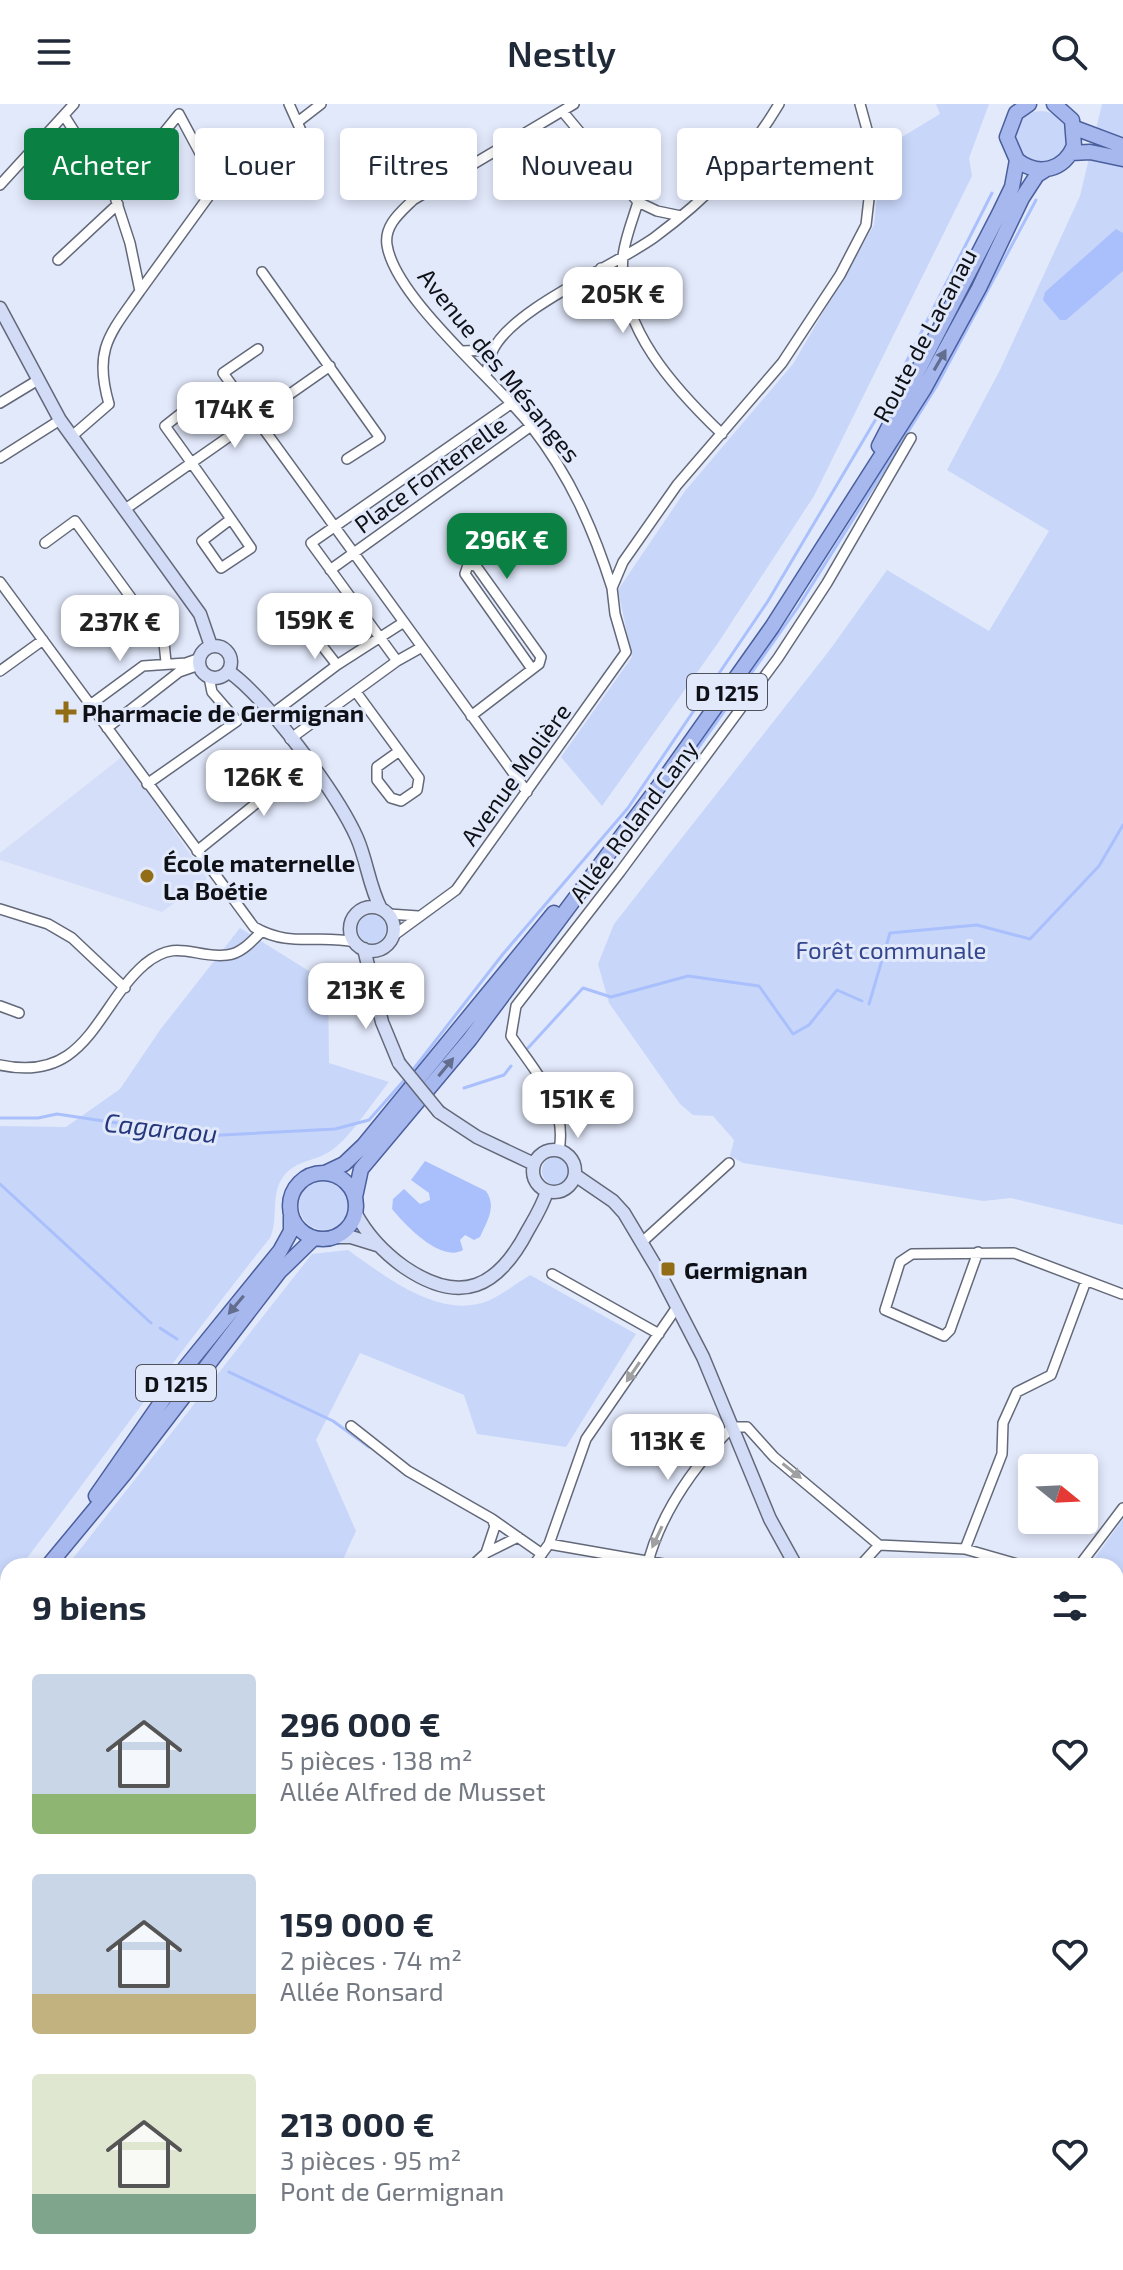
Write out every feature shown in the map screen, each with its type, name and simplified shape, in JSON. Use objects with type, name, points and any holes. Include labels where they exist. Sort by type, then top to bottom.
[{"type":"main road","points":[[1029,104],[1016,113],[1008,128],[1008,146],[1017,160],[1030,169],[1045,170]]},
{"type":"main road","points":[[1054,104],[1066,108],[1075,128],[1071,153],[1090,152],[1123,159]]},
{"type":"main road","points":[[1075,128],[1123,146]]},
{"type":"main road","name":"Route de Lacanau","points":[[355,1204],[361,1169],[470,1039],[718,705],[840,521],[949,345],[1022,198],[1037,175],[1060,165],[1071,153]]},
{"type":"main road","name":"Route de Lacanau","points":[[840,521],[983,247],[1012,187],[1017,160]]},
{"type":"main road","points":[[0,308],[60,420],[200,614],[211,646]]},
{"type":"main road","points":[[211,646],[227,651],[231,661],[228,671],[219,677],[209,677],[200,661],[211,646]]},
{"type":"main road","points":[[228,671],[251,688],[272,714],[339,805],[356,835],[385,911],[394,924],[393,936],[383,948],[375,985]]},
{"type":"main road","name":"Route de Lacanau","points":[[325,1173],[344,1164],[364,1145],[515,958],[605,856]]},
{"type":"main road","points":[[367,868],[366,894],[351,925],[375,985],[386,1033],[399,1063],[439,1112],[477,1137],[534,1164]]},
{"type":"main road","points":[[360,911],[385,911]]},
{"type":"main road","points":[[359,946],[383,948]]},
{"type":"main road","points":[[534,1164],[547,1151],[559,1150],[570,1157],[575,1175],[613,1201],[641,1243],[703,1357],[770,1519],[792,1558]]},
{"type":"main road","points":[[534,1164],[536,1183],[547,1191],[565,1190],[575,1175]]},
{"type":"main road","points":[[377,1245],[345,1181],[325,1173],[314,1174],[296,1186],[291,1196],[291,1217],[297,1227],[314,1238],[351,1237],[377,1245],[429,1282],[446,1288],[470,1287],[505,1268],[547,1191]]},
{"type":"main road","points":[[334,1237],[350,1225],[355,1204]]},
{"type":"main road","name":"D 1215","points":[[59,1552],[185,1368],[280,1251],[291,1231],[291,1217]]},
{"type":"main road","name":"D 1215","points":[[54,1558],[125,1473],[279,1272],[314,1238]]},
{"type":"street","points":[[0,185],[74,104]]},
{"type":"street","points":[[289,104],[301,128]]},
{"type":"street","points":[[299,121],[321,104]]},
{"type":"street","name":"Avenue des Mésanges","points":[[574,104],[413,200],[392,221],[386,243],[396,269],[427,314],[512,403],[572,484],[594,531],[612,588],[615,614],[626,652]]},
{"type":"street","points":[[486,376],[493,350],[549,300],[654,238],[709,194],[758,141],[779,104]]},
{"type":"street","points":[[612,588],[623,562],[677,485],[782,363],[840,275],[866,225],[874,155],[860,104]]},
{"type":"street","points":[[563,112],[601,162],[638,202],[657,211],[681,216]]},
{"type":"street","points":[[71,437],[109,404],[100,373],[107,338],[214,189],[209,170],[179,114],[169,128]]},
{"type":"street","points":[[65,117],[72,128]]},
{"type":"street","points":[[58,260],[115,200]]},
{"type":"street","points":[[116,200],[140,291]]},
{"type":"street","points":[[638,202],[623,256],[625,283],[635,323],[653,355],[693,406],[722,434]]},
{"type":"street","points":[[601,268],[625,283]]},
{"type":"street","points":[[262,272],[380,438],[347,459]]},
{"type":"street","points":[[258,349],[223,373],[527,792]]},
{"type":"street","points":[[462,351],[493,350]]},
{"type":"street","points":[[124,510],[254,416],[330,366]]},
{"type":"street","points":[[0,403],[38,380]]},
{"type":"street","name":"Place Fontenelle","points":[[334,527],[512,403]]},
{"type":"street","points":[[184,411],[165,426],[191,462],[231,519],[251,548],[221,568],[202,541],[231,519]]},
{"type":"street","points":[[0,458],[60,420]]},
{"type":"street","name":"Place Fontenelle","points":[[330,570],[531,426]]},
{"type":"street","name":"Allée Roland Cany","points":[[559,1150],[562,1127],[556,1105],[511,1036],[516,1006],[620,872],[778,658],[834,571],[911,438]]},
{"type":"street","points":[[45,543],[75,521],[164,643],[166,662]]},
{"type":"street","points":[[334,527],[311,543],[397,661]]},
{"type":"street","points":[[471,716],[532,669],[541,657],[476,566],[468,565],[465,574],[532,669]]},
{"type":"street","points":[[0,582],[254,927],[297,942],[334,939],[359,946]]},
{"type":"street","points":[[273,631],[298,615],[337,665]]},
{"type":"street","points":[[272,714],[337,665],[404,622]]},
{"type":"street","points":[[0,671],[43,640]]},
{"type":"street","points":[[290,739],[397,661],[422,647]]},
{"type":"street","name":"Avenue Molière","points":[[393,936],[456,890],[626,652]]},
{"type":"street","points":[[90,705],[143,666],[200,661]]},
{"type":"street","points":[[107,728],[179,672],[200,661]]},
{"type":"street","points":[[147,784],[237,721],[212,692],[209,677]]},
{"type":"street","points":[[356,692],[419,778],[417,790],[401,801],[391,798],[377,780],[377,767],[398,752]]},
{"type":"street","points":[[197,851],[269,793],[253,770]]},
{"type":"street","points":[[0,909],[48,924],[72,938],[125,988]]},
{"type":"street","points":[[385,911],[405,917],[429,912]]},
{"type":"street","points":[[0,1065],[46,1066],[84,1044],[125,988],[145,965],[163,953],[181,948],[228,956],[247,947],[262,931]]},
{"type":"street","points":[[0,1006],[19,1013]]},
{"type":"street","points":[[641,1243],[729,1163]]},
{"type":"street","points":[[978,1252],[950,1330],[944,1336],[885,1310],[903,1256],[978,1252],[1014,1253],[1122,1294]]},
{"type":"street","points":[[552,1274],[659,1334]]},
{"type":"street","points":[[965,1549],[1002,1454],[1003,1423],[1017,1392],[1051,1375],[1086,1281]]},
{"type":"street","points":[[539,1558],[546,1549],[586,1439],[677,1307]]},
{"type":"street","points":[[351,1426],[408,1471],[518,1537],[546,1549],[617,1558]]},
{"type":"street","points":[[650,1558],[668,1513],[694,1471],[732,1427],[747,1427],[774,1457],[879,1545],[965,1549],[996,1558]]},
{"type":"street","points":[[1085,1558],[1123,1508]]},
{"type":"street","points":[[486,1553],[495,1526],[492,1519]]},
{"type":"street","points":[[481,1558],[518,1537]]},
{"type":"street","points":[[867,1558],[879,1545]]},
{"type":"shaded area","points":[[123,756],[207,879],[162,912],[0,860],[0,853]]},
{"type":"green space","points":[[936,104],[989,104],[969,158],[972,176],[814,496],[718,643],[602,806],[561,757],[632,657],[618,590],[685,491],[793,364],[874,225],[877,200],[902,200],[902,137],[940,114]]},
{"type":"green space","name":"Forêt communale","points":[[1102,104],[1123,104],[1123,1225],[1011,1198],[983,1201],[743,1163],[730,1156],[734,1140],[713,1116],[693,1115],[680,1104],[609,1003],[598,964],[614,924],[829,651],[887,570],[989,631],[1049,531],[947,470],[1000,370],[1080,196]]},
{"type":"green space","points":[[1041,111],[1059,119],[1067,137],[1059,155],[1041,163],[1023,155],[1015,137],[1023,119]]},
{"type":"green space","points":[[372,915],[382,919],[386,929],[382,939],[372,943],[362,939],[358,929],[362,919]]},
{"type":"green space","points":[[240,928],[328,983],[329,1063],[389,1082],[339,1145],[294,1167],[283,1177],[277,1191],[270,1238],[27,1558],[0,1558],[0,1126],[66,1127],[120,1089],[160,1030]]},
{"type":"green space","points":[[556,1157],[566,1161],[570,1171],[566,1181],[556,1185],[546,1181],[542,1171],[546,1161]]},
{"type":"green space","points":[[324,1180],[342,1187],[349,1205],[342,1223],[324,1230],[306,1223],[299,1205],[306,1187]]},
{"type":"green space","points":[[348,1250],[396,1283],[432,1300],[451,1305],[488,1301],[530,1275],[636,1334],[566,1447],[477,1434],[464,1395],[360,1353],[316,1440],[356,1531],[344,1558],[73,1558],[312,1254]]},
{"type":"green space","points":[[1123,1519],[1123,1558],[1095,1558]]},
{"type":"water","points":[[1116,229],[1123,233],[1123,271],[1066,320],[1060,320],[1043,300],[1045,292]]},
{"type":"water","points":[[425,1161],[486,1191],[489,1197],[490,1214],[480,1237],[474,1240],[465,1235],[460,1240],[463,1250],[454,1253],[434,1247],[392,1209],[393,1199],[404,1189],[420,1204],[430,1200],[429,1193],[411,1180]]},
{"type":"waterway","points":[[412,1071],[503,954],[628,808],[768,601],[886,402],[992,193]]},
{"type":"waterway","points":[[689,761],[798,607],[936,387],[1036,200]]},
{"type":"waterway","points":[[869,1004],[890,933],[977,925],[1030,939],[1099,866],[1123,825]]},
{"type":"waterway","points":[[528,1048],[583,988],[611,997],[688,976],[759,986],[793,1034],[809,1025],[837,990],[862,1001]]},
{"type":"waterway","points":[[464,1088],[504,1075],[511,1066]]},
{"type":"waterway","name":"Cagaraou","points":[[0,1118],[38,1118],[57,1114],[203,1136],[335,1129],[369,1120],[407,1077]]},
{"type":"waterway","points":[[0,1184],[151,1323]]},
{"type":"waterway","points":[[160,1328],[177,1339]]},
{"type":"waterway","points":[[229,1372],[333,1421],[369,1447]]},
{"type":"place","name":"Pharmacie de Germignan","points":[[66,712]]},
{"type":"place","name":"École maternelle La Boétie","points":[[147,876]]},
{"type":"place","name":"Germignan","points":[[668,1269]]}]
